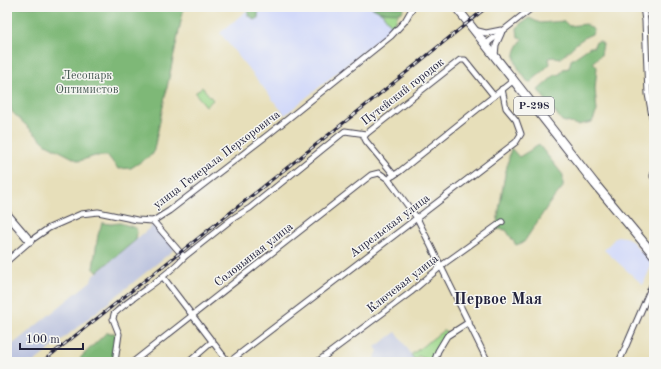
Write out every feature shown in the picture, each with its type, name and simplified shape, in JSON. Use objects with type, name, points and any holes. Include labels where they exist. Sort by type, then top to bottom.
[{"type":"highway","name":"Р-298","points":[[456,7],[590,178],[654,255]]},
{"type":"main road","points":[[7,214],[30,241]]},
{"type":"street","name":"улица Генерала Перхоровича","points":[[7,261],[30,241],[49,228],[81,214],[98,212],[138,220],[154,221],[269,134],[391,36],[405,21],[413,7]]},
{"type":"street","points":[[485,45],[533,7]]},
{"type":"street","points":[[643,7],[648,94],[654,127]]},
{"type":"street","points":[[473,30],[491,33],[504,30]]},
{"type":"street","points":[[495,57],[498,40],[504,30]]},
{"type":"street","name":"Путейский городок","points":[[394,175],[366,141],[364,137],[366,134],[460,60],[465,60],[494,96]]},
{"type":"street","points":[[488,362],[417,218],[388,179],[399,172],[514,80]]},
{"type":"street","name":"Апрельская улица","points":[[229,362],[516,142],[521,134],[516,120],[506,108],[502,89]]},
{"type":"street","points":[[115,362],[119,334],[113,319],[114,314],[163,277],[184,257],[250,208],[345,131],[366,134]]},
{"type":"street","points":[[654,166],[652,176],[654,176]]},
{"type":"street","name":"Соловьиная улица","points":[[133,362],[371,175],[379,173],[388,179]]},
{"type":"street","points":[[154,221],[184,257]]},
{"type":"street","name":"Ключевая улица","points":[[317,362],[502,222]]},
{"type":"street","points":[[163,277],[229,362]]},
{"type":"street","points":[[619,362],[654,280]]},
{"type":"street","points":[[434,362],[438,351],[447,336],[469,322]]},
{"type":"street","points":[[189,362],[213,341]]},
{"type":"shaded area","points":[[251,7],[377,7],[393,27],[285,115],[220,33]]},
{"type":"shaded area","points":[[153,225],[175,249],[34,362],[7,362],[7,349],[91,281],[93,276]]},
{"type":"shaded area","points":[[617,236],[625,237],[631,240],[652,264],[643,285],[604,250]]},
{"type":"shaded area","points":[[396,332],[415,360],[413,362],[373,362],[378,351],[375,347]]},
{"type":"green space","name":"Лесопарк Оптимистов","points":[[7,7],[184,7],[153,154],[131,168],[118,169],[108,156],[95,156],[79,161],[46,144],[12,112],[7,92]]},
{"type":"green space","points":[[250,7],[260,7],[258,18],[254,20],[248,16],[248,9]]},
{"type":"green space","points":[[371,7],[405,7],[401,13],[380,12]]},
{"type":"green space","points":[[377,7],[401,7],[393,27]]},
{"type":"green space","points":[[529,18],[540,23],[564,21],[569,26],[586,24],[594,30],[592,34],[579,41],[561,58],[549,58],[550,64],[531,82],[528,82],[517,66],[515,56],[518,45],[523,39],[518,38],[517,28]]},
{"type":"green space","points":[[599,41],[603,44],[601,55],[593,62],[597,67],[595,89],[597,111],[592,122],[578,125],[562,121],[538,90],[555,75],[560,74],[563,69],[569,68],[571,60],[590,47],[594,47],[595,43]]},
{"type":"green space","points":[[202,87],[213,100],[206,106],[195,93]]},
{"type":"green space","points":[[539,145],[563,175],[563,187],[549,204],[524,242],[516,245],[506,230],[496,229],[511,148],[519,157]]},
{"type":"green space","points":[[102,223],[120,223],[136,228],[137,232],[136,240],[97,272],[93,268],[98,235]]},
{"type":"green space","points":[[444,330],[447,332],[432,361],[418,356],[415,360],[411,355]]},
{"type":"green space","points":[[106,333],[115,333],[118,340],[114,362],[76,362]]},
{"type":"railway","points":[[42,362],[487,7]]},
{"type":"district","name":"Первое Мая","points":[[498,300]]}]
